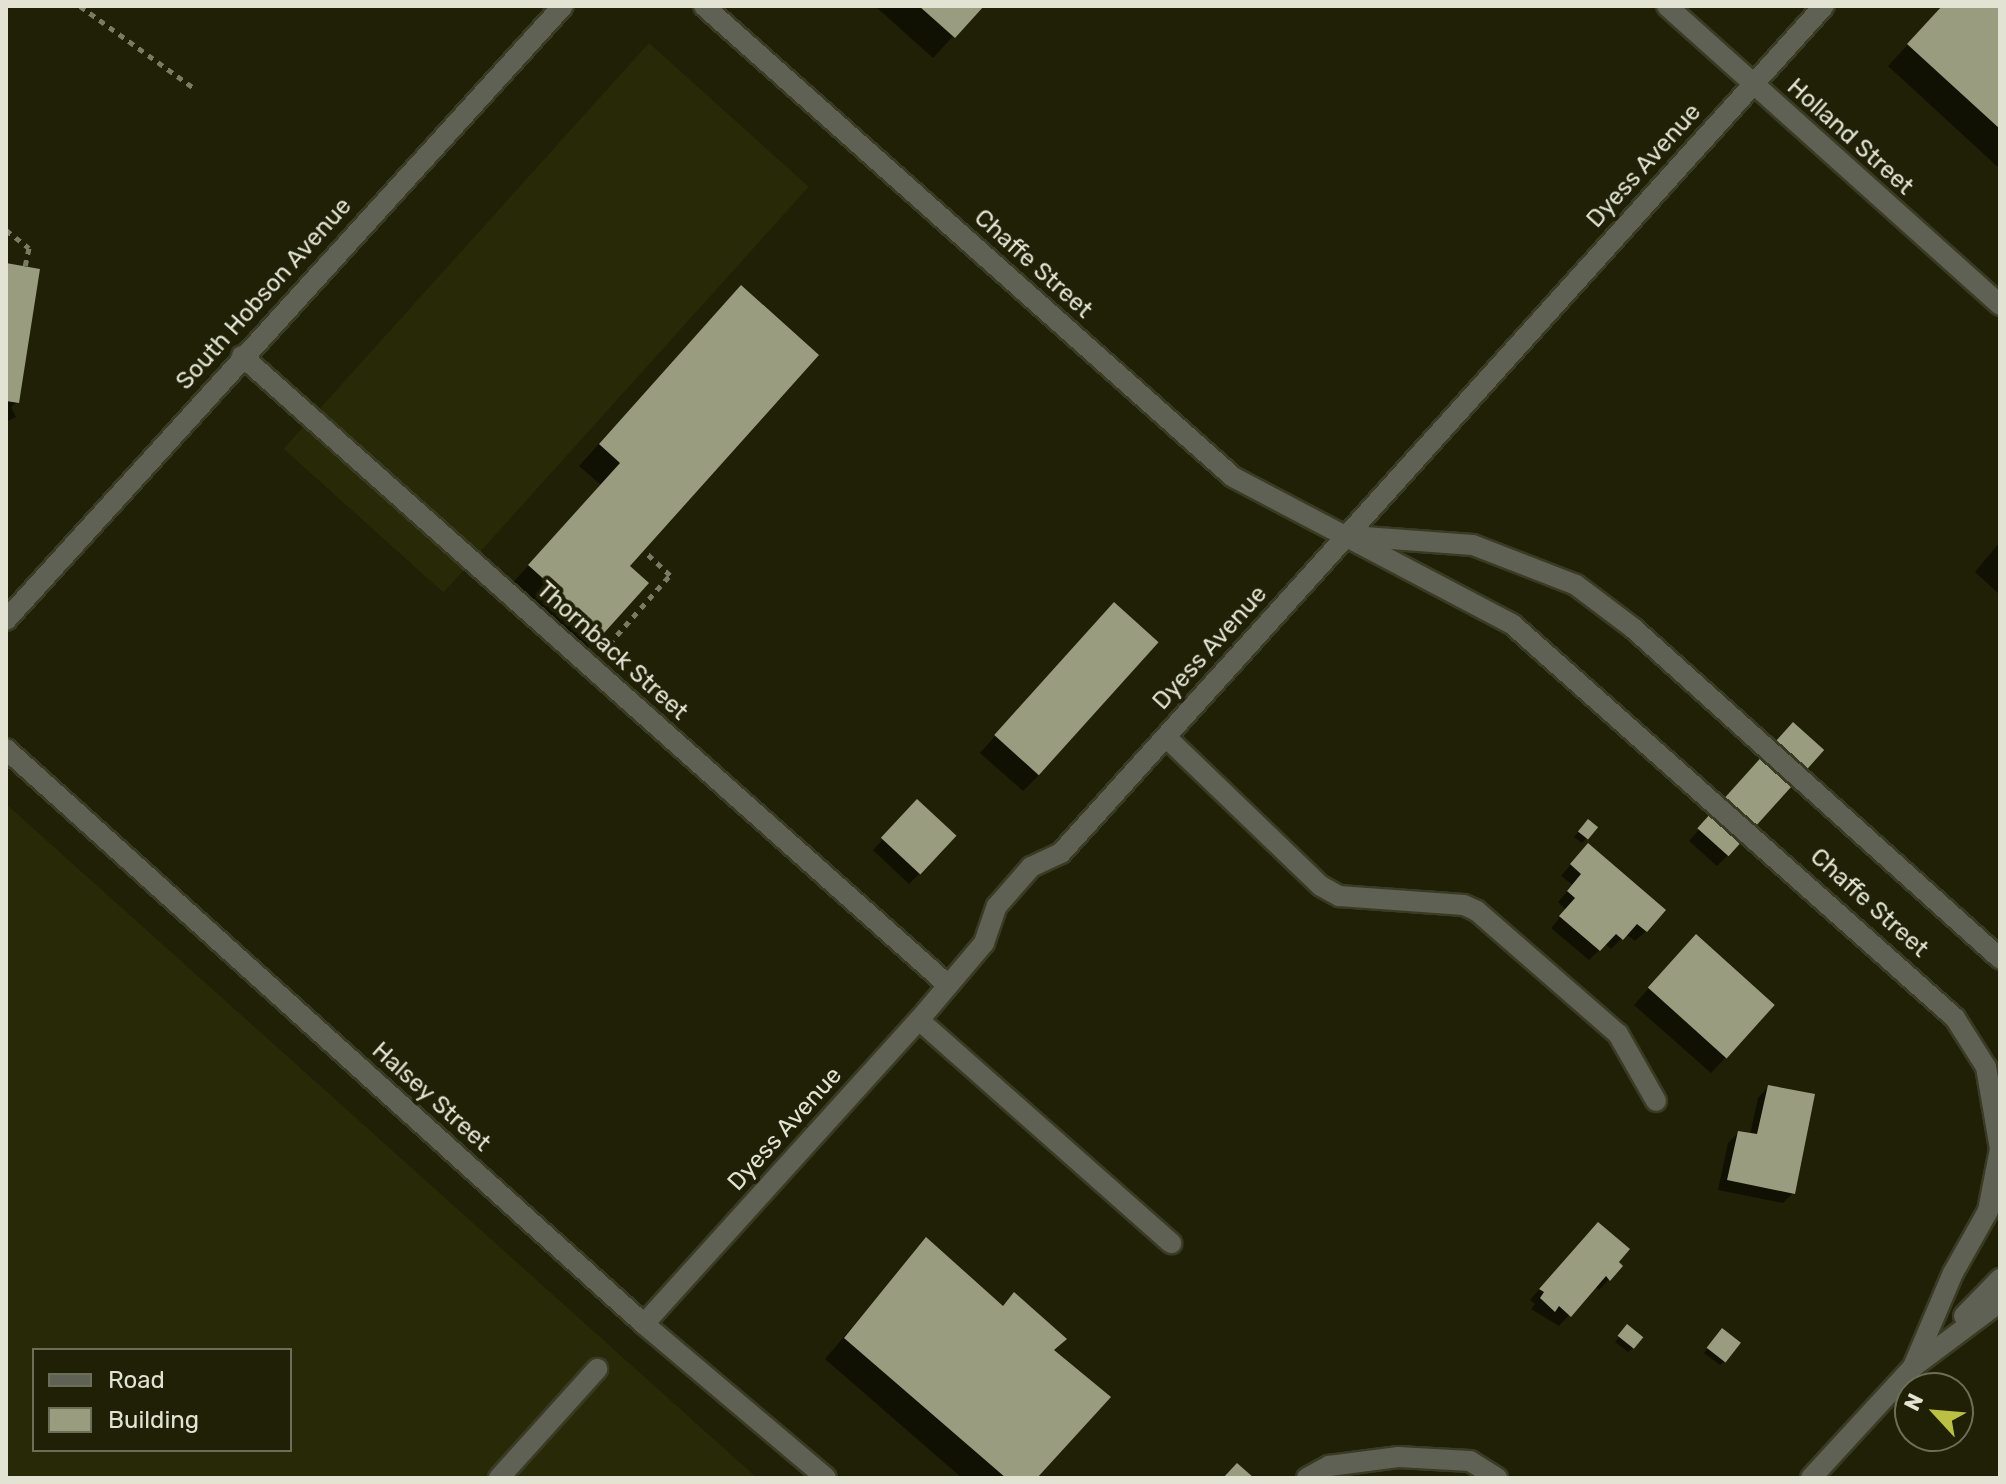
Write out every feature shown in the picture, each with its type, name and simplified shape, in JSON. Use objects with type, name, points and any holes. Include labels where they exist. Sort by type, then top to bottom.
[{"type":"street","name":"South Hobson Avenue","points":[[6,620],[242,356],[563,6]]},
{"type":"street","name":"Chaffe Street","points":[[704,6],[1233,477],[1512,624],[1945,1008],[1986,1067],[2000,1149],[1988,1211],[1953,1273],[1913,1367]]},
{"type":"street","name":"Holland Street","points":[[1667,6],[2000,305]]},
{"type":"street","name":"Dyess Avenue","points":[[644,1324],[919,1020],[984,943],[997,906],[1031,867],[1061,853],[1343,536],[1824,6]]},
{"type":"street","name":"Thornback Street","points":[[242,356],[948,985]]},
{"type":"street","name":"Chaffe Street","points":[[1343,536],[1473,545],[1576,585],[1633,628],[2000,959]]},
{"type":"street","points":[[1166,737],[1321,886],[1339,896],[1464,905],[1477,911],[1618,1034],[1656,1101]]},
{"type":"street","name":"Halsey Street","points":[[6,749],[644,1324],[826,1478]]},
{"type":"street","points":[[919,1020],[1171,1243]]},
{"type":"street","points":[[1811,1478],[1913,1367],[2000,1279]]},
{"type":"street","points":[[1913,1367],[2000,1302]]},
{"type":"street","points":[[499,1478],[597,1369]]},
{"type":"street","points":[[1307,1478],[1329,1466],[1398,1457],[1470,1461],[1497,1478]]},
{"type":"path","points":[[80,6],[195,89]]},
{"type":"path","points":[[6,230],[29,248],[25,267]]},
{"type":"path","points":[[590,666],[670,575],[644,551]]},
{"type":"shaded area","points":[[649,43],[809,187],[443,593],[284,449]]},
{"type":"shaded area","points":[[6,804],[757,1478],[6,1478]]},
{"type":"building","points":[[919,6],[984,6],[955,38]]},
{"type":"building","points":[[1942,6],[2000,6],[2000,129],[1907,44]]},
{"type":"building","points":[[6,263],[40,269],[19,403],[6,401]]},
{"type":"building","points":[[741,285],[819,355],[630,566],[649,583],[604,633],[528,565],[620,463],[599,444]]},
{"type":"building","points":[[1114,602],[1159,642],[1039,775],[994,735]]},
{"type":"building","points":[[1793,722],[1824,750],[1729,856],[1697,828]]},
{"type":"building","points":[[917,799],[956,836],[920,875],[881,838]]},
{"type":"building","points":[[1588,819],[1598,827],[1588,840],[1578,831]]},
{"type":"building","points":[[1588,843],[1666,910],[1647,932],[1637,924],[1623,940],[1616,934],[1600,951],[1559,916],[1575,898],[1567,891],[1581,874],[1570,864]]},
{"type":"building","points":[[1696,934],[1775,1005],[1727,1058],[1648,988]]},
{"type":"building","points":[[1768,1085],[1815,1094],[1795,1194],[1727,1180],[1738,1131],[1757,1134]]},
{"type":"building","points":[[1598,1222],[1630,1249],[1619,1262],[1623,1266],[1610,1281],[1606,1276],[1571,1317],[1559,1306],[1555,1312],[1540,1298],[1544,1292],[1539,1289]]},
{"type":"building","points":[[926,1237],[1003,1306],[1014,1292],[1067,1339],[1054,1350],[1111,1397],[1037,1478],[1006,1478],[844,1338]]},
{"type":"building","points":[[1627,1324],[1643,1337],[1634,1349],[1618,1336]]},
{"type":"building","points":[[1722,1328],[1741,1343],[1726,1362],[1707,1348]]},
{"type":"building","points":[[1237,1463],[1254,1478],[1223,1478]]}]
